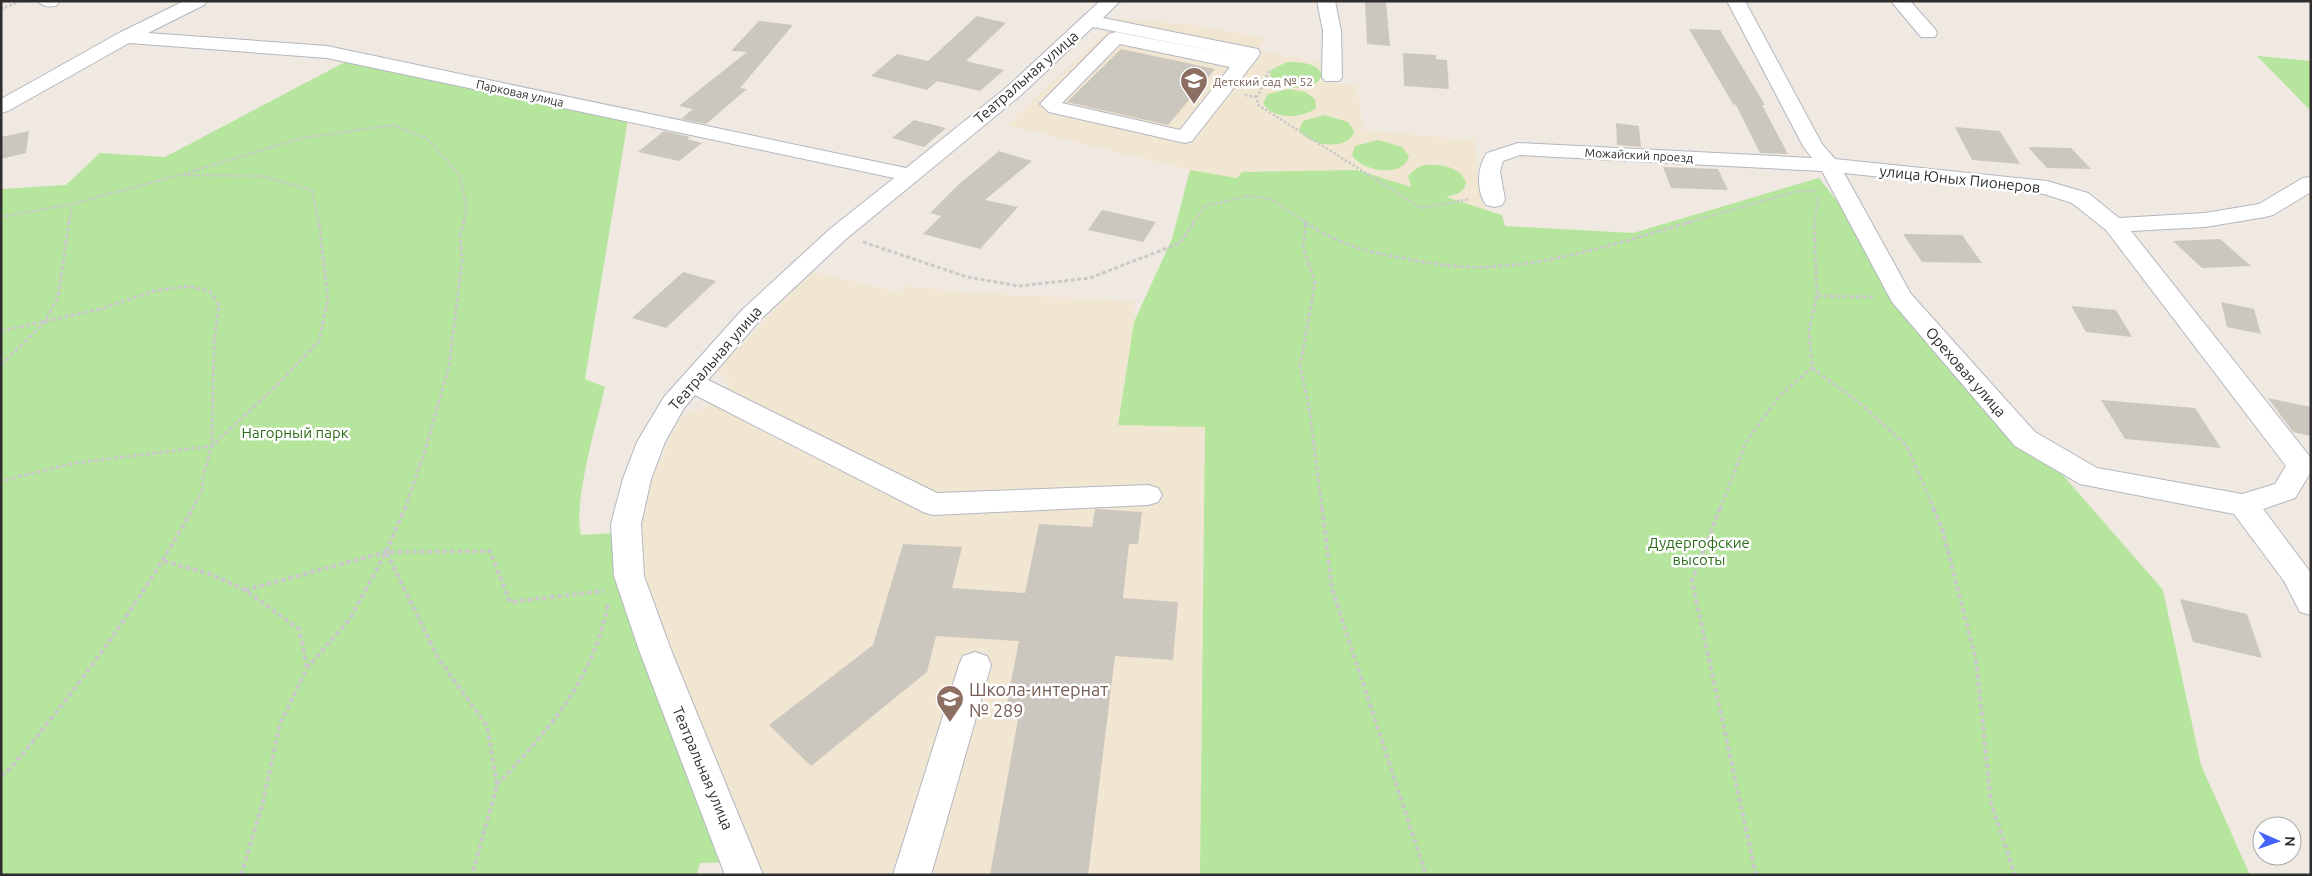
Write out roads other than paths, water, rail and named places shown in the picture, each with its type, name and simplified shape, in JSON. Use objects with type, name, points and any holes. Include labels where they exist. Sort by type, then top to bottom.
[{"type":"street","points":[[1,107],[126,37],[198,1]]},
{"type":"street","name":"Театральная улица","points":[[744,875],[730,835],[655,650],[619,583],[626,524],[637,479],[651,442],[673,403],[751,315],[838,234],[1014,91],[1111,1]]},
{"type":"street","points":[[1326,1],[1332,31],[1332,77]]},
{"type":"street","name":"Ореховая улица","points":[[1736,1],[1814,146],[1829,165],[1901,297],[2025,440],[2090,477],[2243,505]]},
{"type":"street","points":[[1900,1],[1928,33]]},
{"type":"street","points":[[1089,21],[1251,53],[1185,137],[1056,108],[1050,104],[1116,38],[1242,64]]},
{"type":"street","name":"Парковая улица","points":[[126,37],[327,52],[910,174]]},
{"type":"street","name":"Можайский проезд","points":[[1486,199],[1494,157],[1518,149],[1829,165]]},
{"type":"street","name":"улица Юных Пионеров","points":[[1829,165],[2014,183],[2047,188],[2080,198],[2114,225],[2302,464],[2285,491],[2243,505]]},
{"type":"street","points":[[2114,225],[2205,220],[2265,210],[2311,183]]},
{"type":"street","points":[[692,383],[933,504],[1148,495]]},
{"type":"street","points":[[2243,505],[2296,574],[2311,602]]},
{"type":"street","points":[[912,875],[975,665]]},
{"type":"place","name":"Детский сад № 52","points":[[1194,105]]},
{"type":"place","name":"Школа-интернат № 289","points":[[950,723]]},
{"type":"park label","name":"Нагорный парк","points":[[295,432]]},
{"type":"park label","name":"Дудергофские высоты","points":[[1699,550]]}]
